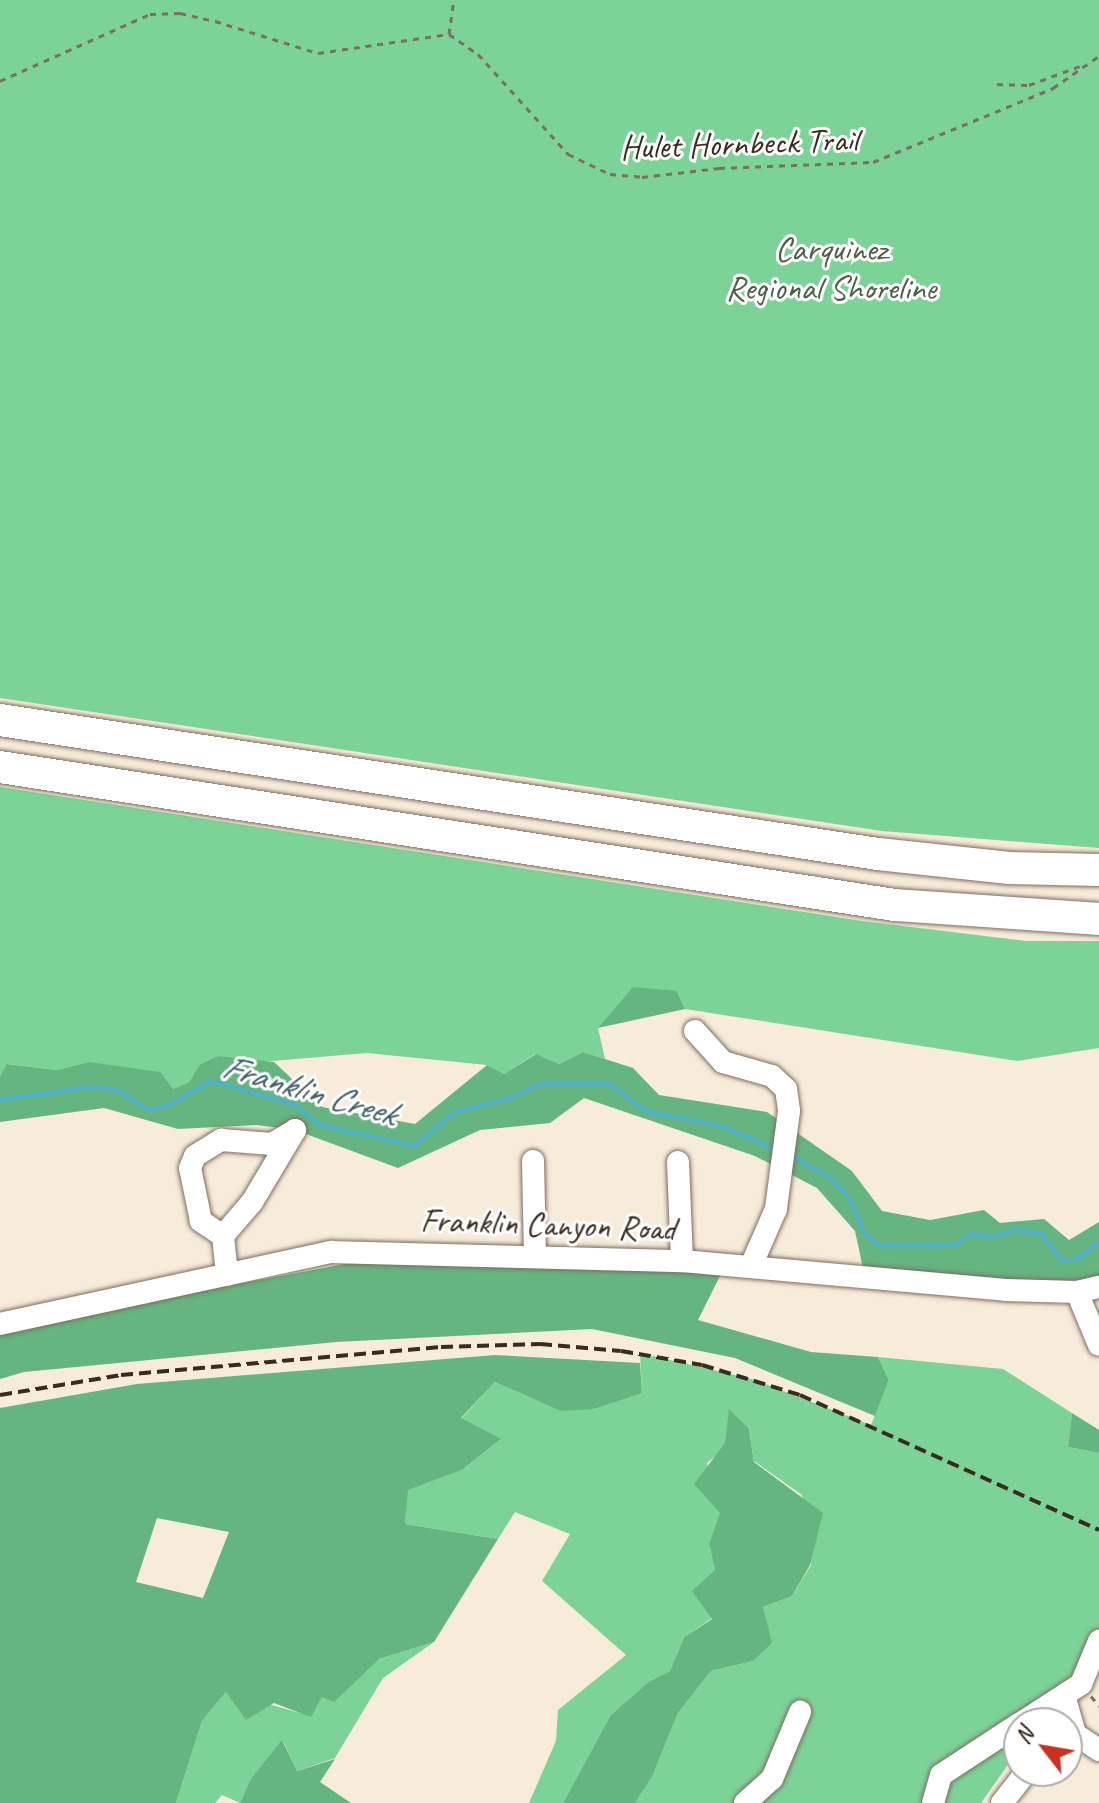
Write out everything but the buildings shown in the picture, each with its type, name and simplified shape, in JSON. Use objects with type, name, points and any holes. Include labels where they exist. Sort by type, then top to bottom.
[{"type":"highway","points":[[0,720],[878,854],[998,867],[1099,870]]},
{"type":"highway","points":[[0,767],[884,903],[994,916],[1099,919]]},
{"type":"street","points":[[695,1031],[723,1062],[772,1076],[786,1089],[789,1111],[776,1209],[751,1266]]},
{"type":"street","points":[[223,1236],[201,1221],[190,1168],[195,1156],[221,1140],[272,1144],[295,1130],[252,1202],[223,1236],[227,1275]]},
{"type":"street","points":[[533,1161],[535,1257]]},
{"type":"street","points":[[678,1162],[682,1261]]},
{"type":"street","name":"Franklin Canyon Road","points":[[0,1324],[331,1252],[682,1261],[1088,1290]]},
{"type":"street","points":[[1088,1290],[1099,1345]]},
{"type":"street","points":[[1071,1707],[1073,1689],[1099,1641]]},
{"type":"street","points":[[1046,1707],[1073,1689]]},
{"type":"street","points":[[745,1803],[772,1779],[800,1712]]},
{"type":"street","points":[[933,1803],[941,1775],[1003,1735]]},
{"type":"street","points":[[1002,1803],[1014,1787]]},
{"type":"path","points":[[0,81],[150,14],[180,13],[215,21],[318,53],[449,34],[454,0]]},
{"type":"path","name":"Hulet Hornbeck Trail","points":[[449,34],[478,54],[568,154],[610,174],[642,177],[719,168],[873,162],[1053,88],[1077,76],[1082,65],[1099,56]]},
{"type":"path","points":[[997,84],[1029,85],[1082,65]]},
{"type":"green space","name":"Carquinez Regional Shoreline","points":[[0,0],[1099,0],[1099,848],[882,831],[0,698]]},
{"type":"green space","points":[[0,787],[862,921],[1026,941],[1099,941],[1099,1048],[1017,1061],[685,1009],[677,991],[598,1028],[605,1059],[583,1052],[559,1064],[535,1054],[504,1074],[487,1065],[367,1053],[249,1063],[218,1056],[200,1064],[189,1082],[173,1089],[89,1062],[57,1070],[8,1064],[0,1076]]},
{"type":"green space","points":[[633,987],[677,991],[685,1009],[598,1028]]},
{"type":"green space","points":[[583,1052],[633,1068],[659,1095],[767,1112],[852,1171],[882,1211],[930,1220],[984,1210],[1000,1223],[1044,1219],[1069,1240],[1099,1222],[1099,1287],[865,1277],[855,1231],[817,1188],[755,1156],[584,1098],[550,1123],[480,1130],[398,1168],[295,1130],[257,1125],[178,1129],[104,1108],[0,1122],[0,1076],[7,1064],[57,1070],[89,1062],[160,1072],[173,1089],[189,1082],[200,1064],[218,1056],[274,1062],[322,1107],[415,1124],[487,1065],[504,1074],[536,1054],[559,1064]]},
{"type":"green space","points":[[350,1263],[722,1272],[698,1320],[811,1352],[878,1357],[889,1380],[875,1416],[735,1358],[592,1329],[336,1342],[24,1372],[0,1379],[0,1329]]},
{"type":"green space","points":[[640,1353],[752,1379],[871,1425],[889,1380],[878,1357],[1003,1369],[1072,1413],[1068,1447],[1099,1453],[1099,1641],[1081,1684],[1044,1707],[1003,1707],[1003,1772],[981,1803],[635,1803],[652,1777],[678,1713],[711,1671],[753,1661],[763,1607],[792,1596],[811,1565],[802,1495],[754,1461],[749,1429],[707,1463],[721,1513],[709,1544],[715,1570],[712,1618],[684,1637],[670,1671],[648,1682],[610,1716],[563,1803],[529,1803],[556,1741],[558,1710],[626,1655],[542,1581],[570,1534],[515,1512],[498,1539],[405,1524],[407,1490],[462,1470],[500,1440],[461,1419],[495,1382],[560,1411],[642,1393]]},
{"type":"green space","points":[[495,1355],[640,1363],[642,1393],[593,1409],[560,1411],[495,1382],[461,1418],[501,1439],[462,1470],[408,1490],[405,1524],[498,1539],[434,1642],[379,1659],[334,1702],[322,1697],[311,1717],[274,1703],[246,1720],[226,1692],[202,1721],[176,1803],[0,1803],[0,1408],[137,1384]],"holes":[[[157,1518],[229,1532],[203,1598],[136,1582]]]},
{"type":"green space","points":[[729,1409],[749,1429],[754,1462],[823,1513],[810,1565],[792,1596],[763,1607],[772,1643],[753,1661],[711,1671],[678,1713],[652,1777],[635,1803],[563,1803],[610,1716],[648,1682],[670,1671],[684,1637],[712,1619],[692,1591],[715,1570],[709,1544],[720,1513],[694,1484],[725,1443]]},
{"type":"green space","points":[[1072,1413],[1099,1430],[1099,1453],[1068,1447]]},
{"type":"green space","points":[[434,1642],[383,1678],[335,1758],[297,1771],[283,1741],[250,1780],[240,1803],[222,1795],[215,1803],[176,1803],[202,1721],[226,1692],[311,1716],[322,1697],[379,1659]]},
{"type":"green space","points":[[282,1740],[297,1771],[335,1759],[320,1782],[351,1803],[240,1803],[250,1780]]},
{"type":"waterway","name":"Franklin Creek","points":[[0,1100],[91,1087],[115,1089],[148,1110],[170,1105],[211,1081],[296,1105],[319,1125],[415,1146],[455,1112],[508,1099],[544,1083],[609,1083],[645,1111],[724,1127],[774,1149]]},
{"type":"waterway","name":"Franklin Creek","points":[[795,1158],[831,1178],[850,1199],[865,1234],[879,1246],[954,1246],[972,1234],[992,1237],[1018,1230],[1041,1234],[1064,1262],[1083,1256],[1099,1241]]},
{"type":"railway","points":[[0,1395],[121,1375],[441,1347],[540,1344],[621,1351],[702,1365],[800,1395],[1099,1530]]}]
